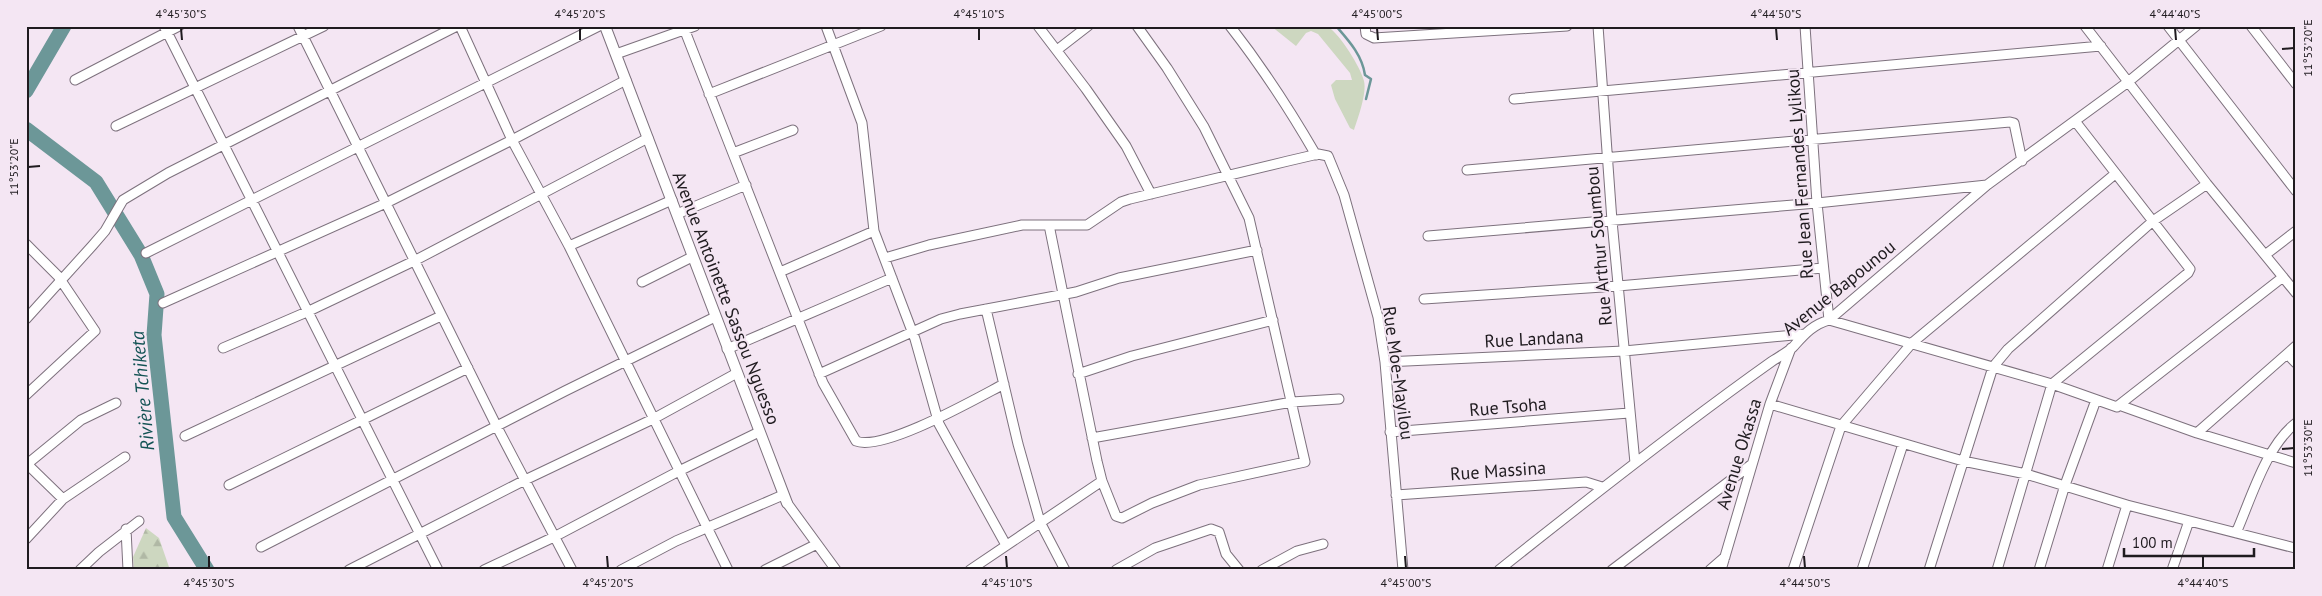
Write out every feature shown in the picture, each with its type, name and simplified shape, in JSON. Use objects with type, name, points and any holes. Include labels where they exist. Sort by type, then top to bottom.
[{"type":"street","points":[[75,80],[166,29],[179,26]]},
{"type":"street","points":[[298,26],[360,148],[441,316],[572,570]]},
{"type":"street","points":[[116,126],[196,90],[324,26]]},
{"type":"street","points":[[26,319],[105,231],[123,200],[168,173],[459,26],[512,140],[569,246],[728,570]]},
{"type":"street","points":[[146,253],[252,198],[360,148],[599,26]]},
{"type":"street","name":"Avenue Antoinette Sassou Nguesso","points":[[605,26],[785,499],[836,570]]},
{"type":"street","points":[[616,54],[683,28],[695,26]]},
{"type":"street","points":[[826,26],[862,123],[874,230],[913,332],[938,418],[978,496],[1006,544]]},
{"type":"street","points":[[709,94],[881,26]]},
{"type":"street","points":[[1038,26],[1126,146],[1152,194]]},
{"type":"street","points":[[1057,50],[1088,26]]},
{"type":"street","points":[[1049,225],[1092,438],[1102,481],[1116,516],[1120,518],[1152,503],[1199,485],[1305,462],[1249,218],[1230,176],[1178,86],[1137,26]]},
{"type":"street","points":[[886,258],[981,233],[1022,225],[1087,225],[1121,202],[1316,155],[1266,74],[1230,26]]},
{"type":"street","points":[[1365,26],[1366,34],[1374,38],[1567,26]]},
{"type":"street","name":"Rue Arthur Soumbou","points":[[1598,26],[1612,221],[1635,463]]},
{"type":"street","name":"Rue Jean Fernandes Lylikou","points":[[1805,26],[1817,203],[1828,320]]},
{"type":"street","points":[[2085,26],[2207,184],[2296,293]]},
{"type":"street","points":[[2168,26],[2296,191]]},
{"type":"street","name":"Avenue Bapounou","points":[[1499,570],[1602,487],[1698,414],[1791,348],[1814,326],[1828,320],[1987,185],[2128,82],[2196,26]]},
{"type":"street","points":[[2251,26],[2296,84]]},
{"type":"street","points":[[683,28],[820,374],[843,420],[856,441],[867,443],[912,430],[1004,384]]},
{"type":"street","points":[[166,29],[196,90],[226,144],[438,570]]},
{"type":"street","points":[[1514,99],[2101,46]]},
{"type":"street","points":[[162,303],[386,202],[512,140],[626,80]]},
{"type":"street","points":[[1997,570],[2052,384],[2188,273],[2190,269],[2075,121]]},
{"type":"street","points":[[1467,170],[2010,122],[2014,123],[2017,128],[2022,161]]},
{"type":"street","points":[[733,153],[794,130]]},
{"type":"street","points":[[223,348],[309,311],[414,261],[648,138]]},
{"type":"street","name":"Rue Moe-Mayilou","points":[[1316,155],[1328,156],[1344,194],[1378,317],[1384,362],[1403,570]]},
{"type":"street","points":[[1794,570],[1841,426],[1912,343],[2115,174]]},
{"type":"street","points":[[1929,570],[1993,367],[2008,348],[2153,221],[2207,184]]},
{"type":"street","points":[[677,214],[746,185]]},
{"type":"street","points":[[1428,236],[1817,203],[1987,185]]},
{"type":"street","points":[[569,246],[672,200]]},
{"type":"street","points":[[780,272],[874,230]]},
{"type":"street","points":[[2266,255],[2296,231]]},
{"type":"street","points":[[26,245],[60,280],[95,331],[26,395]]},
{"type":"street","points":[[820,374],[941,319],[1062,295],[1119,278],[1257,250]]},
{"type":"street","points":[[642,282],[692,257]]},
{"type":"street","points":[[1424,299],[1618,286],[1823,268]]},
{"type":"street","points":[[1828,320],[2052,384],[2117,407],[2283,277]]},
{"type":"street","points":[[727,349],[892,278]]},
{"type":"street","points":[[986,309],[1018,444],[1040,522],[1065,570]]},
{"type":"street","points":[[185,436],[441,316]]},
{"type":"street","points":[[261,547],[624,361],[715,317]]},
{"type":"street","points":[[1078,374],[1132,356],[1273,320]]},
{"type":"street","name":"Rue Landana","points":[[1384,362],[1624,351],[1804,334]]},
{"type":"street","points":[[2197,433],[2296,346]]},
{"type":"street","name":"Avenue Okassa","points":[[1721,570],[1770,404],[1791,348]]},
{"type":"street","points":[[2287,354],[2296,363]]},
{"type":"street","points":[[229,485],[468,368]]},
{"type":"street","points":[[349,570],[524,480],[653,419],[737,373]]},
{"type":"street","points":[[1092,438],[1292,402],[1339,399]]},
{"type":"street","points":[[2039,570],[2065,485],[2096,400]]},
{"type":"street","points":[[63,499],[27,464],[81,420],[116,403]]},
{"type":"street","points":[[1770,404],[1963,461],[2026,474],[2127,505],[2295,548]]},
{"type":"street","points":[[2119,405],[2197,433],[2296,463]]},
{"type":"street","name":"Rue Tsoha","points":[[1390,432],[1629,413]]},
{"type":"street","points":[[2236,533],[2270,456],[2279,440],[2296,423]]},
{"type":"street","points":[[484,570],[554,537],[679,471],[759,432]]},
{"type":"street","points":[[1862,570],[1902,444]]},
{"type":"street","points":[[26,539],[63,499],[125,457]]},
{"type":"street","points":[[1612,570],[1752,464]]},
{"type":"street","points":[[970,570],[1102,481]]},
{"type":"street","name":"Rue Massina","points":[[1396,495],[1586,482],[1602,487]]},
{"type":"street","points":[[622,570],[676,542],[785,499]]},
{"type":"street","points":[[2107,570],[2127,505]]},
{"type":"street","points":[[80,570],[126,529],[139,520]]},
{"type":"street","points":[[2172,570],[2189,521]]},
{"type":"street","points":[[126,529],[128,570]]},
{"type":"street","points":[[1116,570],[1155,548],[1211,529],[1219,532],[1226,554],[1239,570]]},
{"type":"street","points":[[764,570],[817,544]]},
{"type":"street","points":[[1262,570],[1297,551],[1323,544]]},
{"type":"street","points":[[1710,570],[1725,557]]},
{"type":"green space","points":[[1271,26],[1324,26],[1333,31],[1344,44],[1362,75],[1365,86],[1354,130],[1350,128],[1335,99],[1331,85],[1336,80],[1352,80],[1350,73],[1318,34],[1311,31],[1306,33],[1296,46]]},
{"type":"green space","points":[[146,528],[159,538],[170,570],[134,570],[133,557]]},
{"type":"waterway","name":"Rivière Tchiketa","points":[[26,91],[64,26]]},
{"type":"waterway","points":[[1336,26],[1358,55],[1365,75],[1371,79],[1366,99]]},
{"type":"waterway","name":"Rivière Tchiketa","points":[[26,129],[96,182],[141,255],[157,294],[154,335],[174,517],[207,570]]}]
